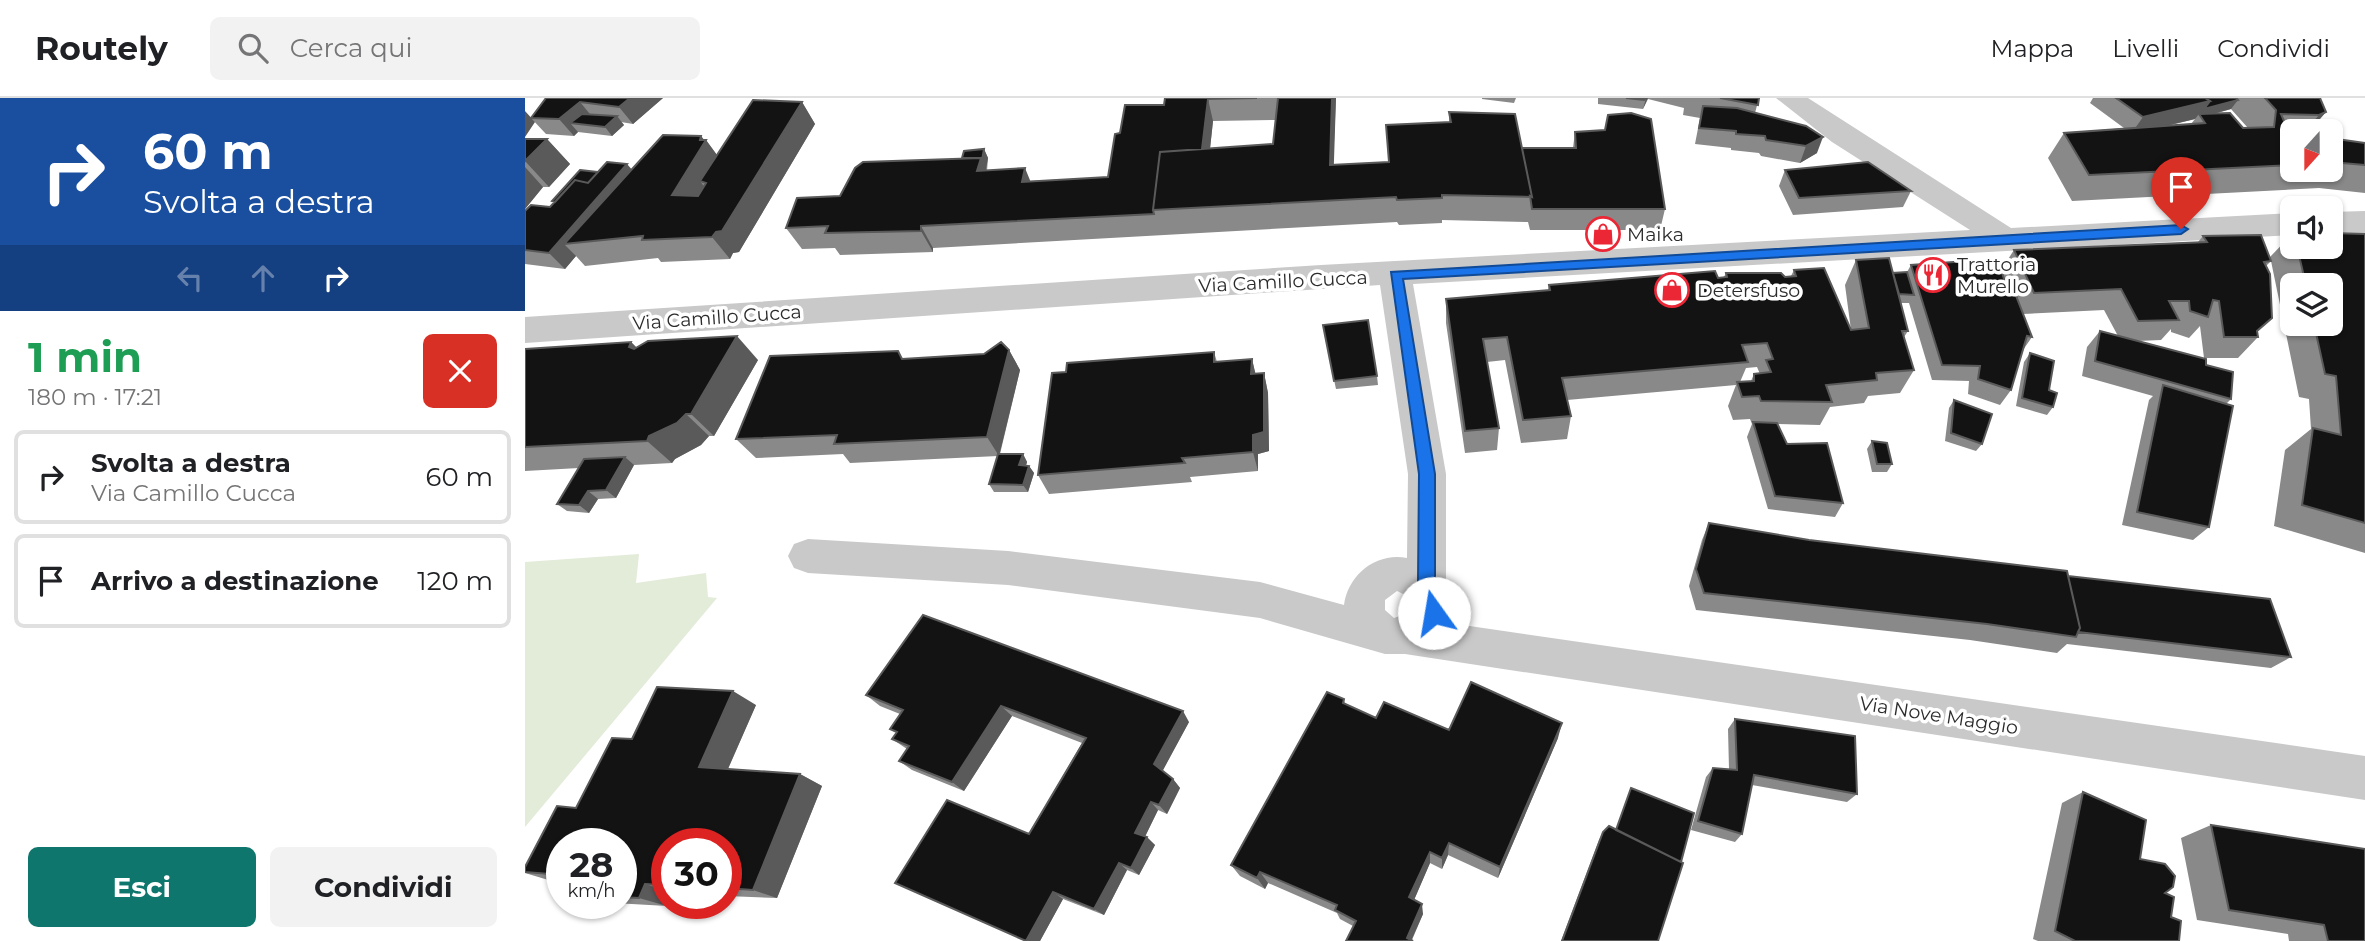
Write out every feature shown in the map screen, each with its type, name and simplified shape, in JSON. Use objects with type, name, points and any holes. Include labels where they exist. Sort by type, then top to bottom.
[{"type":"street","points":[[1790,98],[1858,146],[1955,204],[2003,238]]},
{"type":"street","points":[[2343,223],[2365,222]]},
{"type":"street","name":"Via Camillo Cucca","points":[[525,330],[1321,277],[1395,275],[2003,238],[2280,226]]},
{"type":"street","points":[[1395,275],[1427,474],[1429,588],[1435,603],[1429,623],[1397,635],[1372,627],[1364,615],[1364,601],[1410,524],[1427,474]]},
{"type":"street","points":[[808,556],[1008,568],[1260,600],[1397,635],[1513,651]]},
{"type":"street","points":[[1260,600],[1376,582],[1406,574],[1429,588],[1451,618],[1467,632],[1513,651]]},
{"type":"street","name":"Via Nove Maggio","points":[[1513,651],[2365,778]]},
{"type":"green space","points":[[639,554],[636,583],[706,573],[708,597],[717,598],[525,827],[525,562]]},
{"type":"building","points":[[546,98],[630,98],[619,107],[580,102],[559,119],[531,118]]},
{"type":"building","points":[[1165,98],[1257,98],[1208,99],[1202,149],[1160,152],[1154,214],[921,226],[921,231],[825,233],[828,226],[786,228],[797,198],[840,196],[855,168],[863,162],[981,158],[977,171],[1025,168],[1022,182],[1108,177],[1115,134],[1120,133],[1125,105],[1164,105]]},
{"type":"building","points":[[1278,98],[1332,98],[1330,165],[1389,162],[1386,125],[1451,122],[1449,112],[1515,114],[1532,197],[1442,195],[1442,198],[1397,200],[1396,197],[1153,210],[1160,152],[1273,144]]},
{"type":"building","points":[[1720,98],[1759,98],[1758,105]]},
{"type":"building","points":[[2116,98],[2205,98],[2210,101],[2143,117]]},
{"type":"building","points":[[2205,98],[2238,100],[2204,109],[2210,101]]},
{"type":"building","points":[[2265,98],[2320,98],[2326,112],[2319,115],[2281,114],[2283,119],[2280,119],[2280,166],[2089,175],[2064,133],[2205,123],[2199,114],[2230,113],[2243,128],[2274,127],[2276,110]]},
{"type":"building","points":[[753,100],[802,102],[722,231],[716,232],[712,237],[642,240],[643,236],[564,244],[663,135],[701,136],[700,140],[706,140],[672,195],[698,196],[706,183],[700,181]]},
{"type":"building","points":[[1703,106],[1737,108],[1806,126],[1823,137],[1806,146],[1766,140],[1765,136],[1736,134],[1736,131],[1699,128]]},
{"type":"building","points":[[1631,113],[1651,119],[1665,209],[1532,209],[1522,148],[1576,148],[1575,132],[1605,130],[1608,115]]},
{"type":"building","points":[[582,114],[617,116],[605,127],[570,123]]},
{"type":"building","points":[[525,139],[547,139],[525,161]]},
{"type":"building","points":[[2343,140],[2365,143],[2365,165],[2343,163]]},
{"type":"building","points":[[984,149],[982,160],[962,158],[964,151]]},
{"type":"building","points":[[607,162],[627,164],[549,253],[525,250],[525,211],[531,205],[550,207],[575,180],[588,183]]},
{"type":"building","points":[[1868,162],[1911,191],[1799,198],[1785,170]]},
{"type":"building","points":[[580,170],[598,172],[588,183],[575,180],[555,202],[552,201]]},
{"type":"building","points":[[2343,233],[2365,234],[2365,523],[2302,505],[2313,428],[2341,435],[2336,376],[2325,374],[2317,336],[2343,336],[2343,273],[2303,273],[2300,259],[2343,259]]},
{"type":"building","points":[[2261,235],[2271,261],[2264,262],[2270,274],[2272,318],[2257,331],[2258,337],[2224,337],[2219,301],[2213,300],[2208,317],[2190,311],[2189,301],[2169,301],[2179,320],[2138,321],[2121,289],[2034,293],[2014,250],[2207,242],[2203,236]]},
{"type":"building","points":[[1889,258],[1908,331],[1902,331],[1914,370],[1876,373],[1877,380],[1826,385],[1832,402],[1761,401],[1759,396],[1742,397],[1737,382],[1754,381],[1754,374],[1771,372],[1766,360],[1773,359],[1767,343],[1742,345],[1748,362],[1562,378],[1571,416],[1523,420],[1507,337],[1483,339],[1499,428],[1465,431],[1446,299],[1550,290],[1549,285],[1715,271],[1718,278],[1727,277],[1726,273],[1781,273],[1785,277],[1796,276],[1794,270],[1824,268],[1851,330],[1869,328],[1856,260]]},
{"type":"building","points":[[1997,259],[2007,287],[2013,288],[2032,337],[2027,336],[2011,390],[1978,379],[1980,366],[1942,365],[1911,265]]},
{"type":"building","points":[[1907,272],[1914,295],[1899,294],[1893,273]]},
{"type":"building","points":[[1368,320],[1377,376],[1334,381],[1323,325]]},
{"type":"building","points":[[2100,331],[2206,359],[2206,365],[2233,372],[2231,399],[2095,361]]},
{"type":"building","points":[[737,336],[691,414],[686,414],[677,423],[649,436],[647,441],[525,447],[525,349],[631,342],[629,347],[634,349],[648,341]]},
{"type":"building","points":[[1001,342],[1009,350],[987,437],[834,444],[837,435],[736,439],[770,356],[898,351],[902,359],[984,354]]},
{"type":"building","points":[[1214,352],[1214,362],[1252,359],[1251,374],[1264,373],[1264,432],[1253,435],[1253,452],[1182,458],[1185,463],[1038,475],[1052,373],[1066,372],[1067,363]]},
{"type":"building","points":[[2030,353],[2054,361],[2049,390],[2057,393],[2053,407],[2022,398]]},
{"type":"building","points":[[2163,385],[2233,406],[2209,527],[2137,512]]},
{"type":"building","points":[[1954,400],[1992,414],[1982,444],[1951,433]]},
{"type":"building","points":[[1753,422],[1777,423],[1787,444],[1827,443],[1843,503],[1775,496]]},
{"type":"building","points":[[1872,441],[1887,443],[1892,464],[1877,464]]},
{"type":"building","points":[[998,454],[1023,454],[1019,465],[1029,466],[1023,485],[989,484]]},
{"type":"building","points":[[625,457],[606,490],[588,491],[579,505],[557,504],[584,459]]},
{"type":"building","points":[[1709,523],[1809,540],[2067,571],[2080,628],[2076,637],[1987,624],[1704,593],[1696,569]]},
{"type":"building","points":[[2068,576],[2270,599],[2291,657],[2078,632],[2080,628]]},
{"type":"building","points":[[923,615],[1183,711],[1154,764],[1173,779],[1159,805],[1151,802],[1135,833],[1147,837],[1131,868],[1119,863],[1094,909],[1053,892],[1026,941],[895,883],[947,800],[1029,834],[1086,738],[1001,706],[952,782],[899,761],[909,746],[892,739],[897,732],[890,729],[903,710],[866,695]]},
{"type":"building","points":[[1471,682],[1562,723],[1500,867],[1449,843],[1442,858],[1430,852],[1409,897],[1422,904],[1407,938],[1413,941],[1346,941],[1356,921],[1335,910],[1337,905],[1260,872],[1257,878],[1231,865],[1327,692],[1344,699],[1343,703],[1376,718],[1384,702],[1449,730]]},
{"type":"building","points":[[657,687],[733,691],[699,767],[800,774],[753,890],[742,889],[742,828],[651,828],[651,884],[645,884],[639,898],[637,828],[546,828],[546,874],[525,872],[525,867],[557,806],[576,808],[612,738],[632,739]]},
{"type":"building","points":[[1735,719],[1855,736],[1857,794],[1754,775],[1742,834],[1698,821],[1713,768],[1737,770]]},
{"type":"building","points":[[1631,788],[1694,813],[1681,862],[1616,830]]},
{"type":"building","points":[[2083,792],[2146,820],[2140,859],[2165,864],[2175,876],[2173,887],[2165,893],[2174,897],[2171,917],[2181,921],[2179,941],[2075,941],[2055,931]]},
{"type":"building","points":[[2211,825],[2365,849],[2365,941],[2328,941],[2324,925],[2229,910]]},
{"type":"building","points":[[1609,826],[1683,863],[1658,941],[1562,941],[1603,832]]},
{"type":"place","name":"Maika","points":[[1603,234]]},
{"type":"place","name":"Trattoria Murello","points":[[1933,275]]},
{"type":"place","name":"Detersfuso","points":[[1672,290]]},
{"type":"route","points":[[1434,613],[1435,603],[1426,583],[1427,474],[1395,275],[2181,229]]}]
